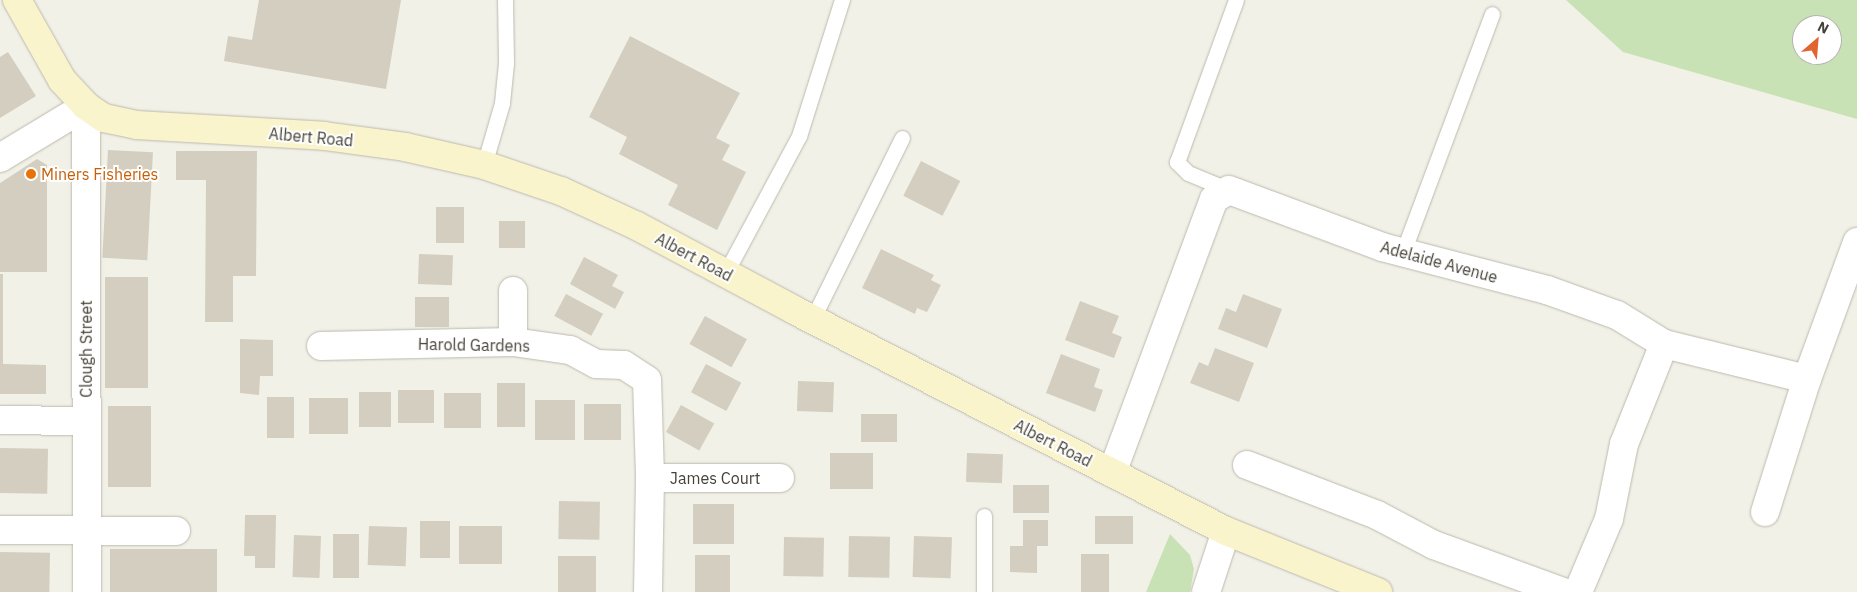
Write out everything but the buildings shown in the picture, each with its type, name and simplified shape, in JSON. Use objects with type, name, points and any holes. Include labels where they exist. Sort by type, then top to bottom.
[{"type":"street","name":"Albert Road","points":[[17,0],[62,80],[86,106],[104,118],[136,125],[324,136],[405,147],[484,165],[561,191],[637,226],[812,320],[1226,531],[1378,592]]},
{"type":"street","points":[[0,158],[86,106]]},
{"type":"street","name":"Clough Street","points":[[86,106],[87,592]]},
{"type":"street","points":[[1112,473],[1214,199],[1229,190]]},
{"type":"street","name":"Adelaide Avenue","points":[[1229,190],[1382,247],[1555,294],[1617,316],[1664,344],[1807,379]]},
{"type":"street","points":[[1765,512],[1807,379],[1857,242]]},
{"type":"street","points":[[513,291],[513,342]]},
{"type":"street","name":"Harold Gardens","points":[[321,346],[513,342],[570,350],[596,364],[624,365],[647,380],[650,478],[648,592]]},
{"type":"street","points":[[1578,592],[1609,519],[1624,444],[1664,344]]},
{"type":"street","points":[[0,420],[86,421]]},
{"type":"street","points":[[1248,465],[1378,515],[1434,545],[1563,592]]},
{"type":"street","name":"James Court","points":[[650,478],[780,478]]},
{"type":"street","points":[[0,530],[176,531]]},
{"type":"street","points":[[1206,592],[1226,531]]},
{"type":"lane","points":[[484,165],[502,104],[506,63],[505,0]]},
{"type":"lane","points":[[725,274],[798,136],[842,0]]},
{"type":"lane","points":[[1229,190],[1188,173],[1177,162],[1236,0]]},
{"type":"lane","points":[[1403,252],[1492,14]]},
{"type":"lane","points":[[812,320],[902,138]]},
{"type":"lane","points":[[984,516],[984,592]]},
{"type":"green space","points":[[1566,0],[1857,0],[1857,119],[1623,52]]},
{"type":"green space","points":[[1170,534],[1190,555],[1194,569],[1190,592],[1146,592]]},
{"type":"place","name":"Miners Fisheries","points":[[31,174]]}]
